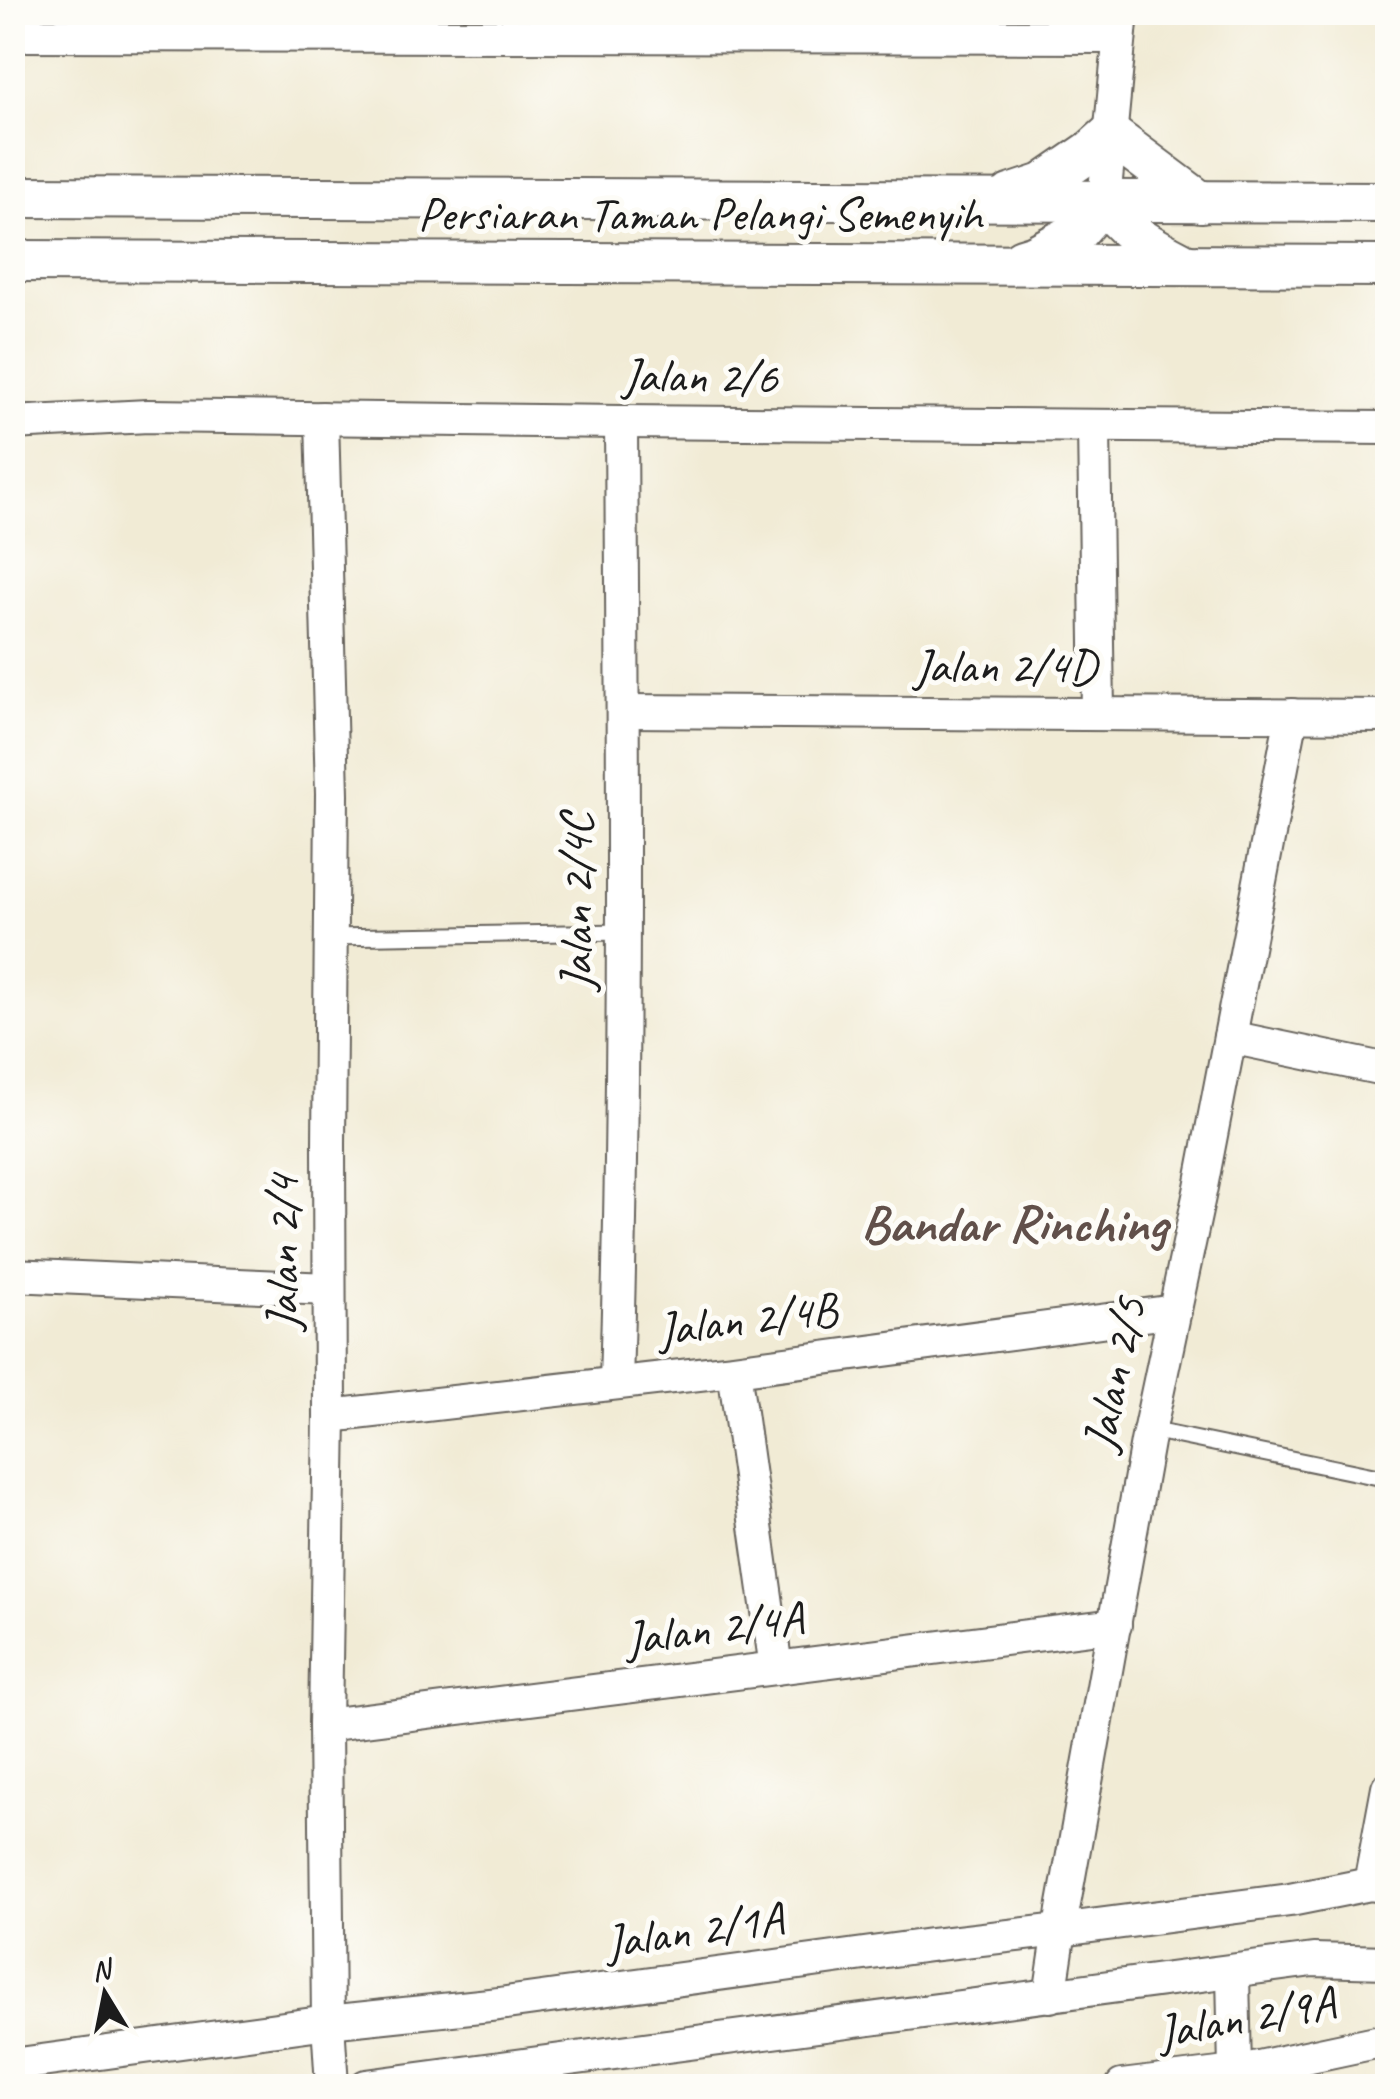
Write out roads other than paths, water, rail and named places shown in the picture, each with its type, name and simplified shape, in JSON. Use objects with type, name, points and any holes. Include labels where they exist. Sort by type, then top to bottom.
[{"type":"street","points":[[12,35],[156,30],[1120,25],[1104,202],[1076,234],[1035,255],[1004,265]]},
{"type":"street","points":[[992,201],[1043,184],[1110,134]]},
{"type":"street","points":[[1110,134],[1201,202]]},
{"type":"street","name":"Persiaran Taman Pelangi Semenyih","points":[[12,197],[1388,202]]},
{"type":"street","points":[[1104,202],[1115,220],[1141,240],[1189,266]]},
{"type":"street","name":"Persiaran Taman Pelangi Semenyih","points":[[12,261],[1388,266]]},
{"type":"street","name":"Jalan 2/6","points":[[12,423],[148,416],[1388,428]]},
{"type":"street","name":"Jalan 2/4","points":[[322,418],[332,794],[325,1725],[332,2086]]},
{"type":"street","name":"Jalan 2/4C","points":[[616,1382],[622,1212],[620,422]]},
{"type":"street","points":[[1094,426],[1098,714]]},
{"type":"street","name":"Jalan 2/4D","points":[[623,711],[1388,716]]},
{"type":"street","name":"Jalan 2/5","points":[[1050,1996],[1150,1430],[1292,715]]},
{"type":"street","points":[[1230,1036],[1388,1070]]},
{"type":"street","points":[[12,1276],[329,1289]]},
{"type":"street","name":"Jalan 2/4B","points":[[330,1416],[734,1370],[1175,1311]]},
{"type":"street","points":[[734,1370],[776,1668]]},
{"type":"street","name":"Jalan 2/4A","points":[[325,1725],[1114,1625]]},
{"type":"street","points":[[1379,1886],[1388,1788]]},
{"type":"street","name":"Jalan 2/1A","points":[[12,2065],[1379,1886]]},
{"type":"street","points":[[366,2086],[1313,1960],[1388,1962]]},
{"type":"street","points":[[1233,1972],[1233,2079]]},
{"type":"street","name":"Jalan 2/9A","points":[[1122,2086],[1233,2079],[1376,2042],[1388,2044]]},
{"type":"lane","points":[[331,937],[623,932]]},
{"type":"lane","points":[[1150,1430],[1388,1479]]},
{"type":"district","name":"Bandar Rinching","points":[[1014,1224]]}]
